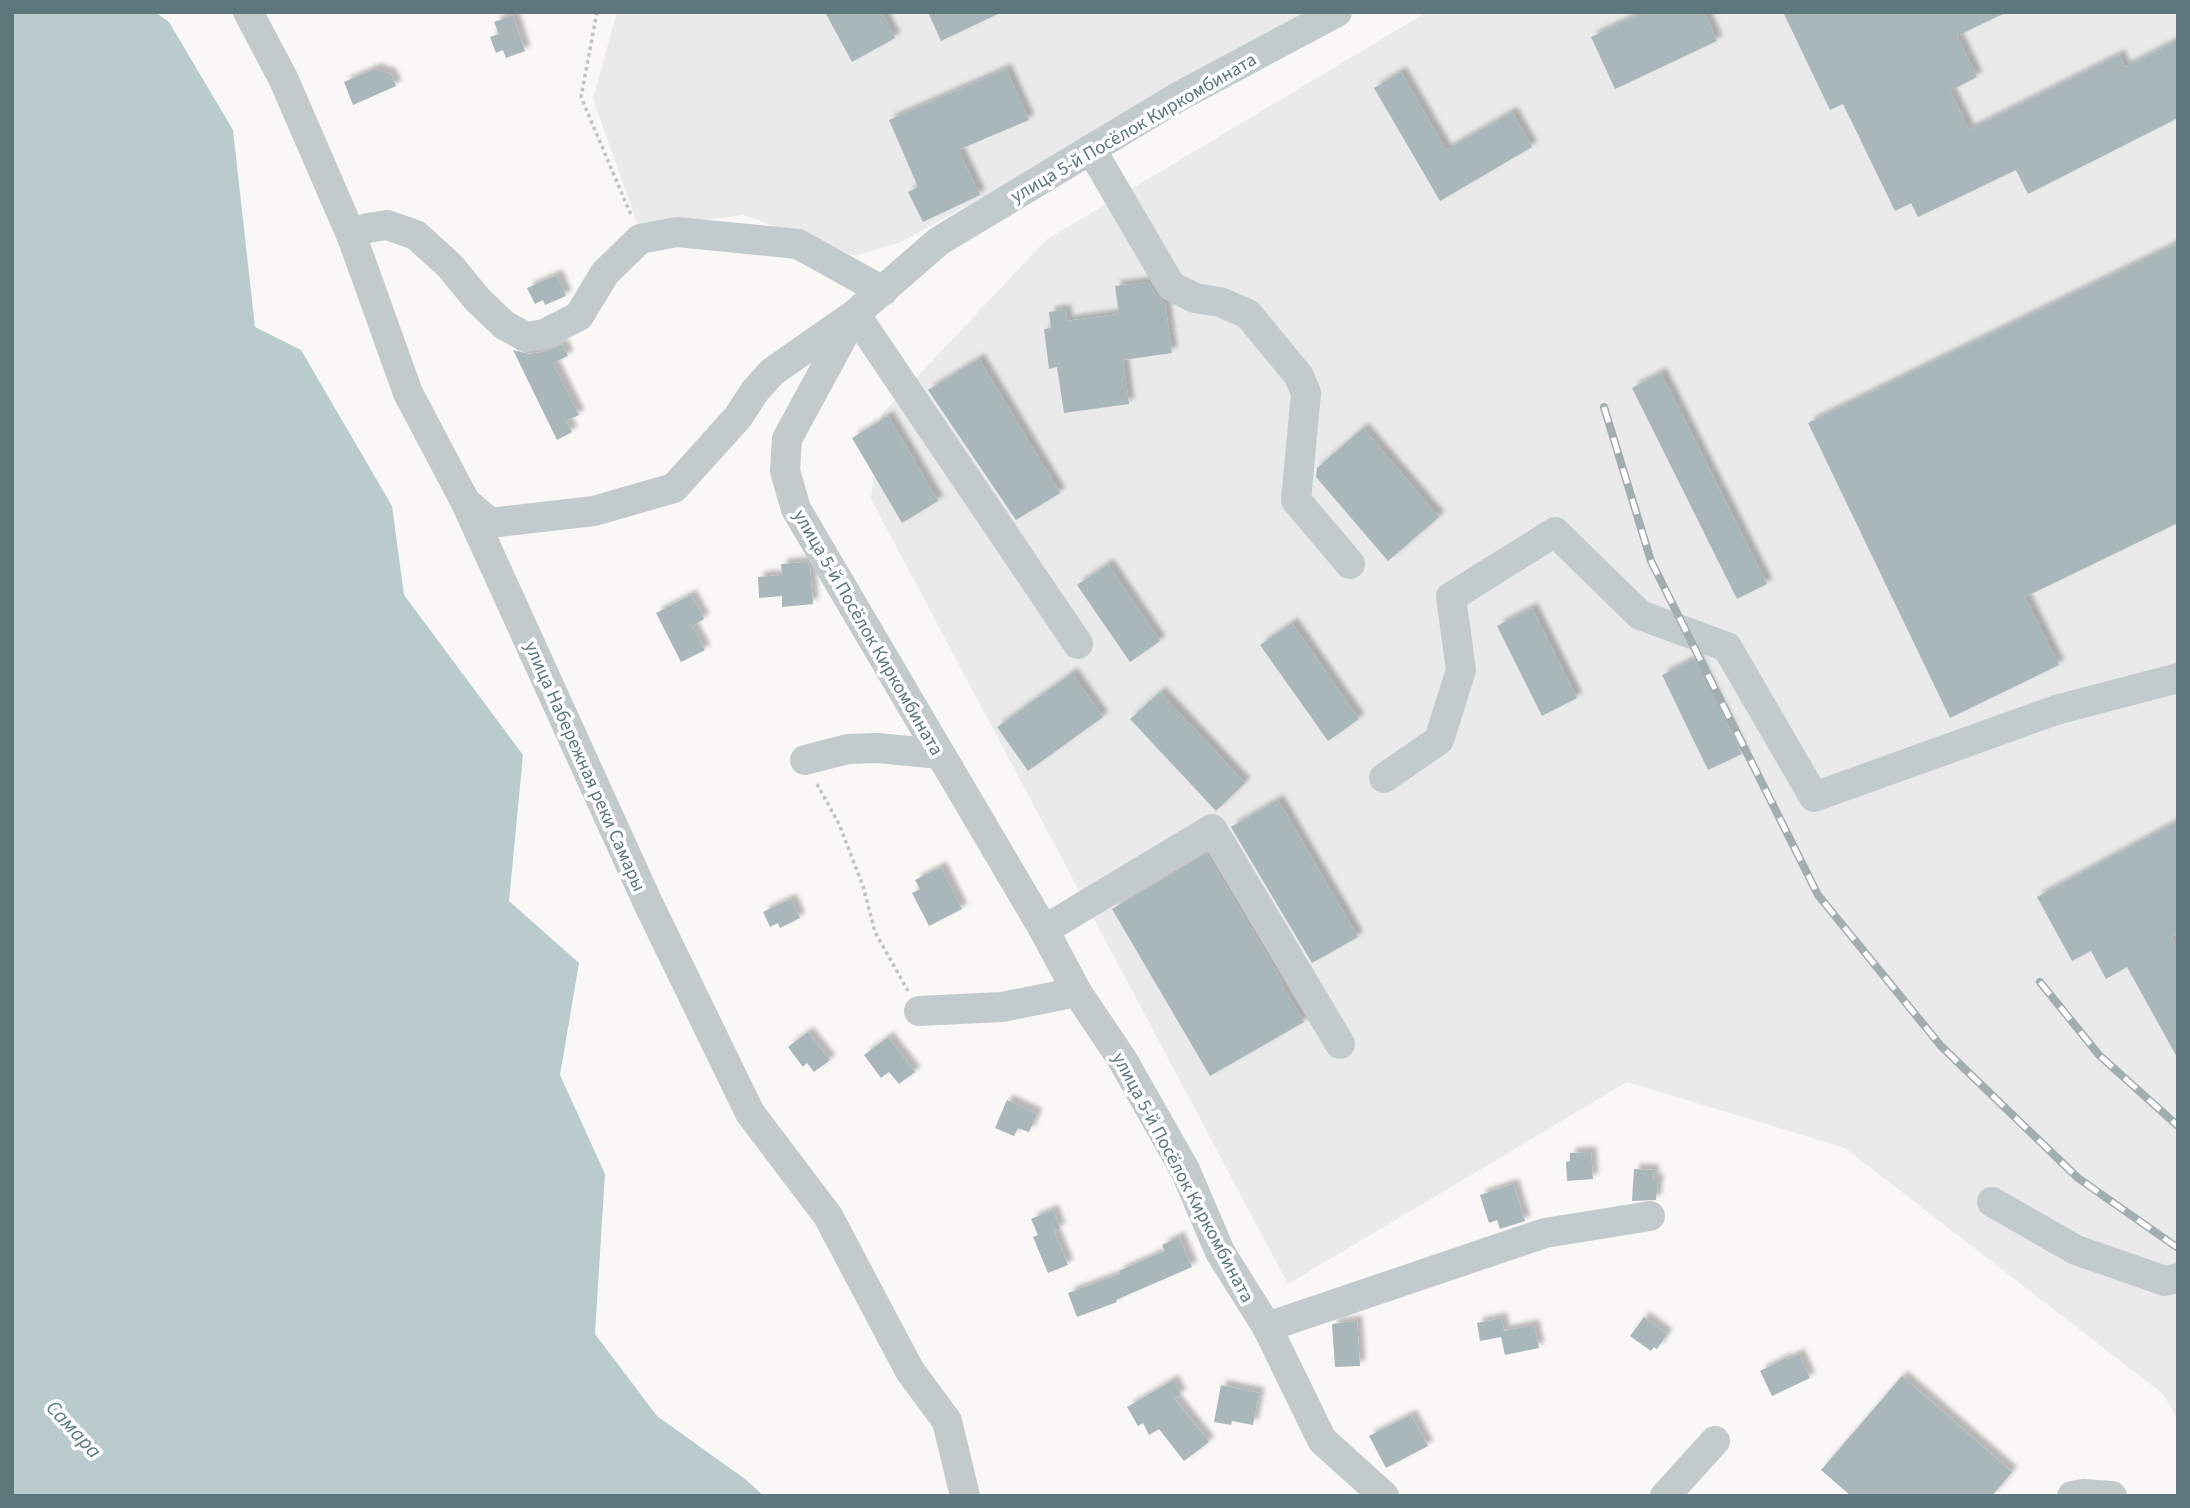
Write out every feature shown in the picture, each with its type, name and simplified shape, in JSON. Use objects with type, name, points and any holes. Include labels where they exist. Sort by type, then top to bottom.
[{"type":"street","name":"улица Набережная реки Самары","points":[[248,12],[283,78],[352,237],[408,393],[466,503],[648,903],[750,1113],[828,1216],[910,1371],[947,1421],[965,1496]]},
{"type":"street","name":"улица 5-й Посёлок Киркомбината","points":[[1337,12],[1178,97],[939,241],[855,314],[787,439],[785,471],[796,509],[1044,930],[1077,992],[1122,1059],[1185,1170],[1220,1252],[1267,1327],[1322,1440],[1384,1496]]},
{"type":"street","points":[[1091,149],[1171,286],[1195,298],[1220,302],[1248,314],[1299,376],[1306,393],[1296,500],[1350,564]]},
{"type":"street","points":[[352,237],[367,228],[387,225],[416,235],[450,266],[477,299],[504,325],[526,337],[544,334],[579,316],[605,273],[640,239],[677,232],[798,244],[883,290]]},
{"type":"street","points":[[466,503],[490,523],[594,511],[674,488],[738,417],[755,391],[772,372],[855,314],[1078,644]]},
{"type":"street","points":[[1384,778],[1439,740],[1461,670],[1451,597],[1555,533],[1640,615],[1727,647],[1814,797],[2056,710],[2178,678]]},
{"type":"street","points":[[805,760],[848,749],[877,748],[940,754]]},
{"type":"street","points":[[1044,930],[1212,829],[1340,1044]]},
{"type":"street","points":[[919,1011],[1002,1007],[1077,992]]},
{"type":"street","points":[[1992,1202],[2076,1251],[2165,1281],[2178,1278]]},
{"type":"street","points":[[1267,1327],[1545,1233],[1650,1216]]},
{"type":"street","points":[[1665,1496],[1715,1441]]},
{"type":"street","points":[[2072,1496],[2112,1496]]},
{"type":"path","points":[[597,12],[581,97],[640,239]]},
{"type":"path","points":[[805,760],[838,824],[863,886],[875,932],[919,1011]]},
{"type":"shaded area","points":[[617,12],[1324,12],[901,242],[855,256],[744,215],[639,228],[593,99]]},
{"type":"shaded area","points":[[1427,12],[2178,12],[2178,1419],[2163,1394],[1845,1148],[1627,1082],[1288,1284],[871,499],[881,415],[1046,240]]},
{"type":"water","name":"Самара","points":[[12,12],[155,12],[169,22],[233,130],[255,327],[301,350],[392,506],[404,595],[523,755],[509,901],[579,963],[560,1075],[605,1174],[595,1334],[657,1416],[745,1479],[764,1496],[12,1496]]},
{"type":"building","points":[[825,12],[881,12],[895,38],[852,62]]},
{"type":"building","points":[[928,12],[1002,12],[941,41]]},
{"type":"building","points":[[1644,12],[1704,12],[1717,41],[1615,89],[1591,37]]},
{"type":"building","points":[[1783,12],[2007,12],[1957,36],[1977,77],[1950,91],[1969,130],[2119,55],[2125,67],[2178,40],[2178,118],[2028,194],[2016,170],[1918,217],[1911,203],[1895,211],[1843,104],[1830,110]]},
{"type":"building","points":[[513,15],[525,51],[506,58],[503,50],[496,53],[490,37],[499,34],[494,22]]},
{"type":"building","points":[[375,69],[391,74],[396,86],[353,105],[344,82]]},
{"type":"building","points":[[1006,69],[1029,120],[958,150],[980,195],[923,222],[908,192],[918,187],[889,120]]},
{"type":"building","points":[[1401,72],[1446,150],[1512,112],[1532,147],[1440,201],[1374,88]]},
{"type":"building","points":[[2178,243],[2178,523],[2025,597],[2059,665],[1950,718],[1808,423]]},
{"type":"building","points":[[557,275],[566,296],[545,305],[543,300],[535,304],[527,288]]},
{"type":"building","points":[[1148,282],[1165,303],[1172,353],[1123,360],[1129,404],[1064,413],[1057,367],[1049,369],[1044,329],[1051,328],[1049,312],[1066,310],[1067,321],[1119,314],[1115,286]]},
{"type":"building","points":[[562,344],[568,356],[553,363],[579,415],[566,421],[572,432],[557,440],[513,350],[529,354],[547,351]]},
{"type":"building","points":[[979,359],[1060,493],[1016,520],[928,390]]},
{"type":"building","points":[[1661,373],[1767,584],[1737,599],[1632,388]]},
{"type":"building","points":[[888,416],[938,501],[902,523],[852,438]]},
{"type":"building","points":[[1363,428],[1439,517],[1388,561],[1316,477],[1317,468]]},
{"type":"building","points":[[807,562],[810,567],[813,604],[782,607],[782,596],[759,598],[758,577],[782,575],[781,564]]},
{"type":"building","points":[[1108,564],[1160,641],[1130,662],[1077,585]]},
{"type":"building","points":[[691,595],[704,619],[692,626],[705,650],[681,662],[656,613]]},
{"type":"building","points":[[1532,608],[1577,698],[1542,716],[1497,626]]},
{"type":"building","points":[[1292,623],[1359,719],[1328,741],[1260,645]]},
{"type":"building","points":[[1696,658],[1742,754],[1708,770],[1662,675]]},
{"type":"building","points":[[1072,673],[1103,717],[1028,771],[997,727]]},
{"type":"building","points":[[1160,692],[1245,783],[1216,811],[1130,719]]},
{"type":"building","points":[[1278,800],[1358,937],[1312,963],[1231,827]]},
{"type":"building","points":[[2178,821],[2178,933],[2171,937],[2178,949],[2178,1059],[2127,967],[2106,979],[2091,951],[2072,961],[2037,897]]},
{"type":"building","points":[[1206,853],[1304,1022],[1210,1076],[1112,909]]},
{"type":"building","points":[[941,867],[962,909],[929,926],[912,893],[920,889],[915,880]]},
{"type":"building","points":[[791,899],[800,918],[780,928],[778,923],[770,927],[763,912]]},
{"type":"building","points":[[808,1032],[830,1060],[814,1072],[807,1063],[803,1067],[788,1047]]},
{"type":"building","points":[[888,1037],[915,1072],[899,1084],[889,1072],[881,1078],[864,1055]]},
{"type":"building","points":[[1007,1100],[1037,1114],[1029,1132],[1018,1128],[1014,1136],[995,1128]]},
{"type":"building","points":[[1591,1152],[1593,1179],[1567,1181],[1566,1162],[1570,1161],[1570,1153]]},
{"type":"building","points":[[1634,1169],[1654,1170],[1653,1179],[1658,1179],[1656,1200],[1632,1201]]},
{"type":"building","points":[[1513,1184],[1525,1221],[1500,1229],[1497,1220],[1489,1223],[1480,1195]]},
{"type":"building","points":[[1053,1210],[1060,1229],[1054,1231],[1068,1265],[1048,1273],[1033,1237],[1038,1235],[1031,1219]]},
{"type":"building","points":[[1179,1237],[1192,1267],[1116,1300],[1117,1302],[1077,1317],[1068,1293],[1120,1274],[1119,1271],[1165,1251],[1162,1245]]},
{"type":"building","points":[[1644,1317],[1667,1334],[1657,1349],[1654,1347],[1651,1351],[1630,1336]]},
{"type":"building","points":[[1502,1318],[1504,1331],[1534,1325],[1539,1348],[1505,1355],[1501,1337],[1480,1341],[1477,1323]]},
{"type":"building","points":[[1357,1321],[1360,1366],[1335,1367],[1332,1324]]},
{"type":"building","points":[[1799,1354],[1810,1378],[1772,1396],[1760,1371]]},
{"type":"building","points":[[1902,1376],[2012,1472],[1992,1496],[1851,1496],[1821,1470]]},
{"type":"building","points":[[1173,1380],[1181,1395],[1174,1398],[1209,1442],[1184,1461],[1159,1429],[1149,1435],[1143,1423],[1138,1426],[1127,1407]]},
{"type":"building","points":[[1221,1385],[1259,1393],[1253,1425],[1232,1421],[1231,1425],[1214,1422]]},
{"type":"building","points":[[1411,1415],[1428,1446],[1386,1468],[1369,1436]]},
{"type":"railway","points":[[1604,407],[1651,561],[1818,895],[1941,1046],[2078,1178],[2178,1248]]},
{"type":"railway","points":[[2040,982],[2099,1055],[2178,1126]]}]
